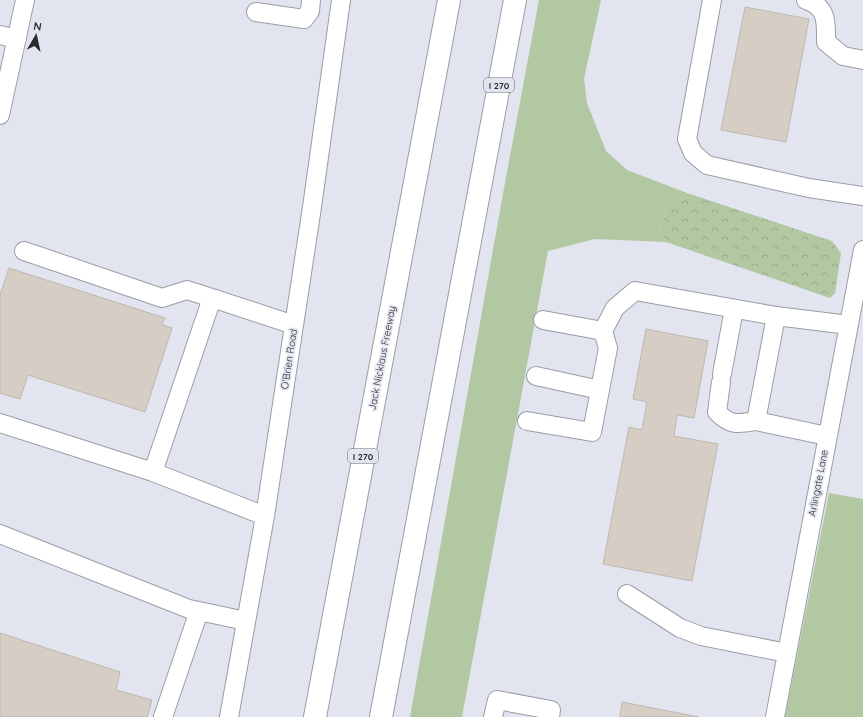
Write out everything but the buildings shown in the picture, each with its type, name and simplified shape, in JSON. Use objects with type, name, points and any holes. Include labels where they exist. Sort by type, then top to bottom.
[{"type":"highway","name":"Jack Nicklaus Freeway","points":[[314,717],[449,0]]},
{"type":"highway","name":"I 270","points":[[381,717],[515,0]]},
{"type":"street","points":[[0,115],[8,37],[25,0]]},
{"type":"street","points":[[256,12],[304,19],[310,11],[312,0]]},
{"type":"street","name":"O'Brien Road","points":[[229,717],[265,516],[341,0]]},
{"type":"street","points":[[712,0],[687,139],[693,153],[707,165],[809,188],[863,196]]},
{"type":"street","points":[[806,0],[815,3],[826,18],[826,42],[843,56],[863,60]]},
{"type":"street","name":"Arlingate Lane","points":[[775,717],[863,250]]},
{"type":"street","points":[[24,251],[162,298],[187,290],[294,325]]},
{"type":"street","points":[[527,421],[592,432],[608,348],[603,331],[615,308],[635,291],[776,316],[849,325]]},
{"type":"street","points":[[153,472],[212,298]]},
{"type":"street","points":[[734,309],[721,378],[717,412],[725,421],[739,424],[756,421],[827,436]]},
{"type":"street","points":[[756,421],[776,316]]},
{"type":"street","points":[[543,320],[603,331]]},
{"type":"street","points":[[536,376],[600,390]]},
{"type":"street","points":[[0,423],[153,472],[265,516]]},
{"type":"street","points":[[0,534],[189,609],[246,621]]},
{"type":"street","points":[[627,594],[680,628],[701,636],[787,653]]},
{"type":"street","points":[[163,717],[199,611]]},
{"type":"street","points":[[493,717],[497,700],[551,710],[550,717]]},
{"type":"green space","points":[[539,0],[601,0],[584,79],[587,103],[606,151],[627,170],[687,193],[668,206],[660,228],[666,242],[595,239],[548,251],[462,717],[410,717],[502,199]]},
{"type":"green space","points":[[687,193],[832,241],[841,253],[835,293],[830,298],[666,242],[660,228],[668,206]]},
{"type":"green space","points":[[829,493],[863,499],[863,717],[785,717]]}]
